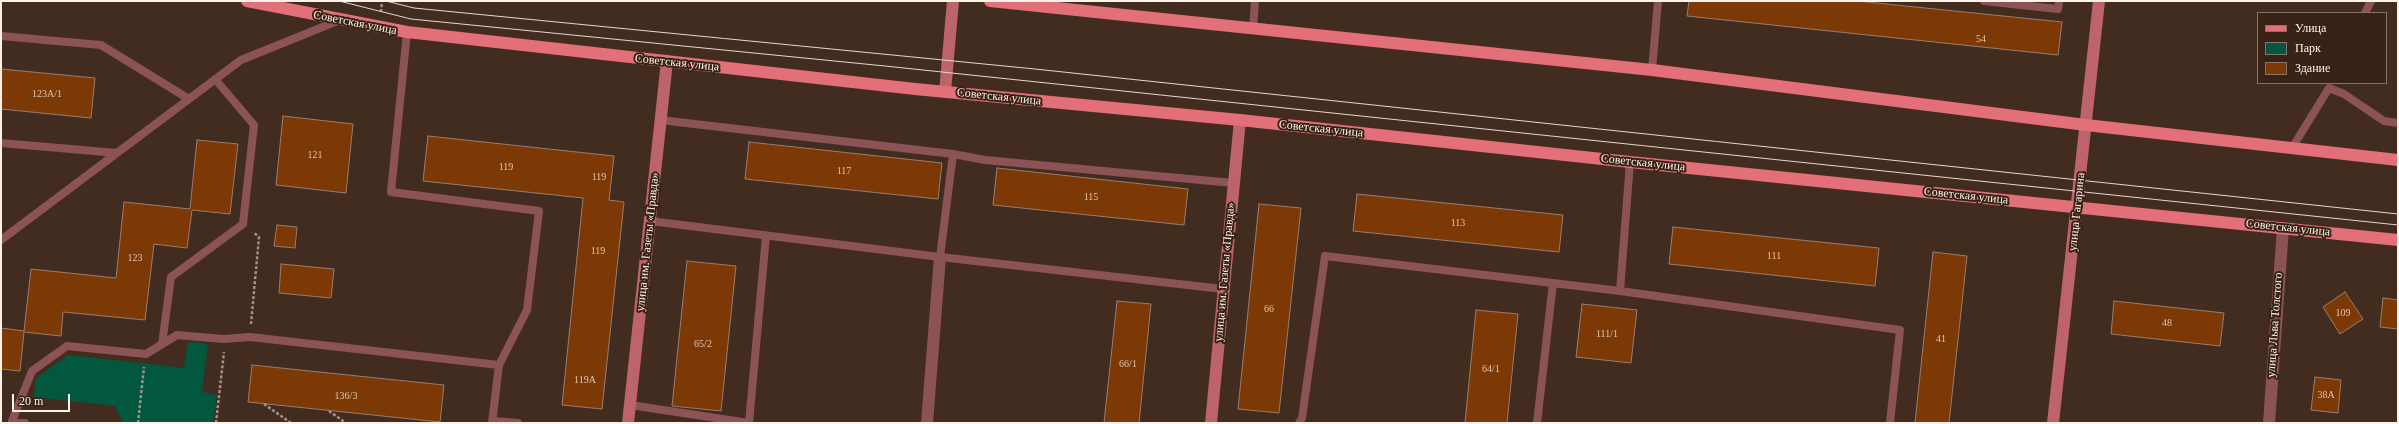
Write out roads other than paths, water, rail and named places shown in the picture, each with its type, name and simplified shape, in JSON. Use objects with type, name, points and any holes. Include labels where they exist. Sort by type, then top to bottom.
[{"type":"main road","name":"Советская улица","points":[[247,1],[407,32],[666,62],[945,92],[1240,120],[1630,162],[2398,240]]},
{"type":"main road","points":[[990,1],[1253,30],[1652,70],[2086,125],[2398,160]]},
{"type":"street","points":[[945,92],[953,1]]},
{"type":"street","name":"улица Гагарина","points":[[2053,423],[2099,1]]},
{"type":"street","name":"улица им. Газеты «Правда»","points":[[628,423],[666,62]]},
{"type":"street","name":"улица им. Газеты «Правда»","points":[[1211,423],[1240,120]]},
{"type":"street","name":"улица Льва Толстого","points":[[2269,423],[2283,228]]},
{"type":"street","points":[[927,423],[940,257]]},
{"type":"lane","points":[[1253,30],[1255,1]]},
{"type":"lane","points":[[1652,70],[1658,1]]},
{"type":"lane","points":[[1984,1],[2058,9],[2059,1]]},
{"type":"lane","points":[[2366,12],[2371,1]]},
{"type":"lane","points":[[1,240],[241,60],[340,20]]},
{"type":"lane","points":[[407,32],[391,192],[539,211],[527,310],[500,365],[493,422],[518,423]]},
{"type":"lane","points":[[1,36],[101,45],[189,99]]},
{"type":"lane","points":[[162,344],[171,277],[243,224],[254,125],[215,79]]},
{"type":"lane","points":[[2292,148],[2331,85],[2384,121],[2398,123]]},
{"type":"lane","points":[[660,120],[953,154],[985,160],[1234,183]]},
{"type":"lane","points":[[1,143],[117,153]]},
{"type":"lane","points":[[940,257],[953,154]]},
{"type":"lane","points":[[1620,291],[1630,162]]},
{"type":"lane","points":[[650,221],[940,257],[1223,289]]},
{"type":"lane","points":[[630,405],[749,422],[766,236]]},
{"type":"lane","points":[[1298,423],[1302,418],[1325,256],[1620,291],[1900,330],[1890,423]]},
{"type":"lane","points":[[1537,423],[1553,283]]},
{"type":"lane","points":[[25,423],[12,422],[32,371],[67,346],[146,354],[177,335],[224,343],[250,337],[500,365]]},
{"type":"tram line","points":[[339,1],[411,19],[885,66],[2398,225]]},
{"type":"tram line","points":[[386,1],[414,8],[1035,69],[2398,214]]}]
